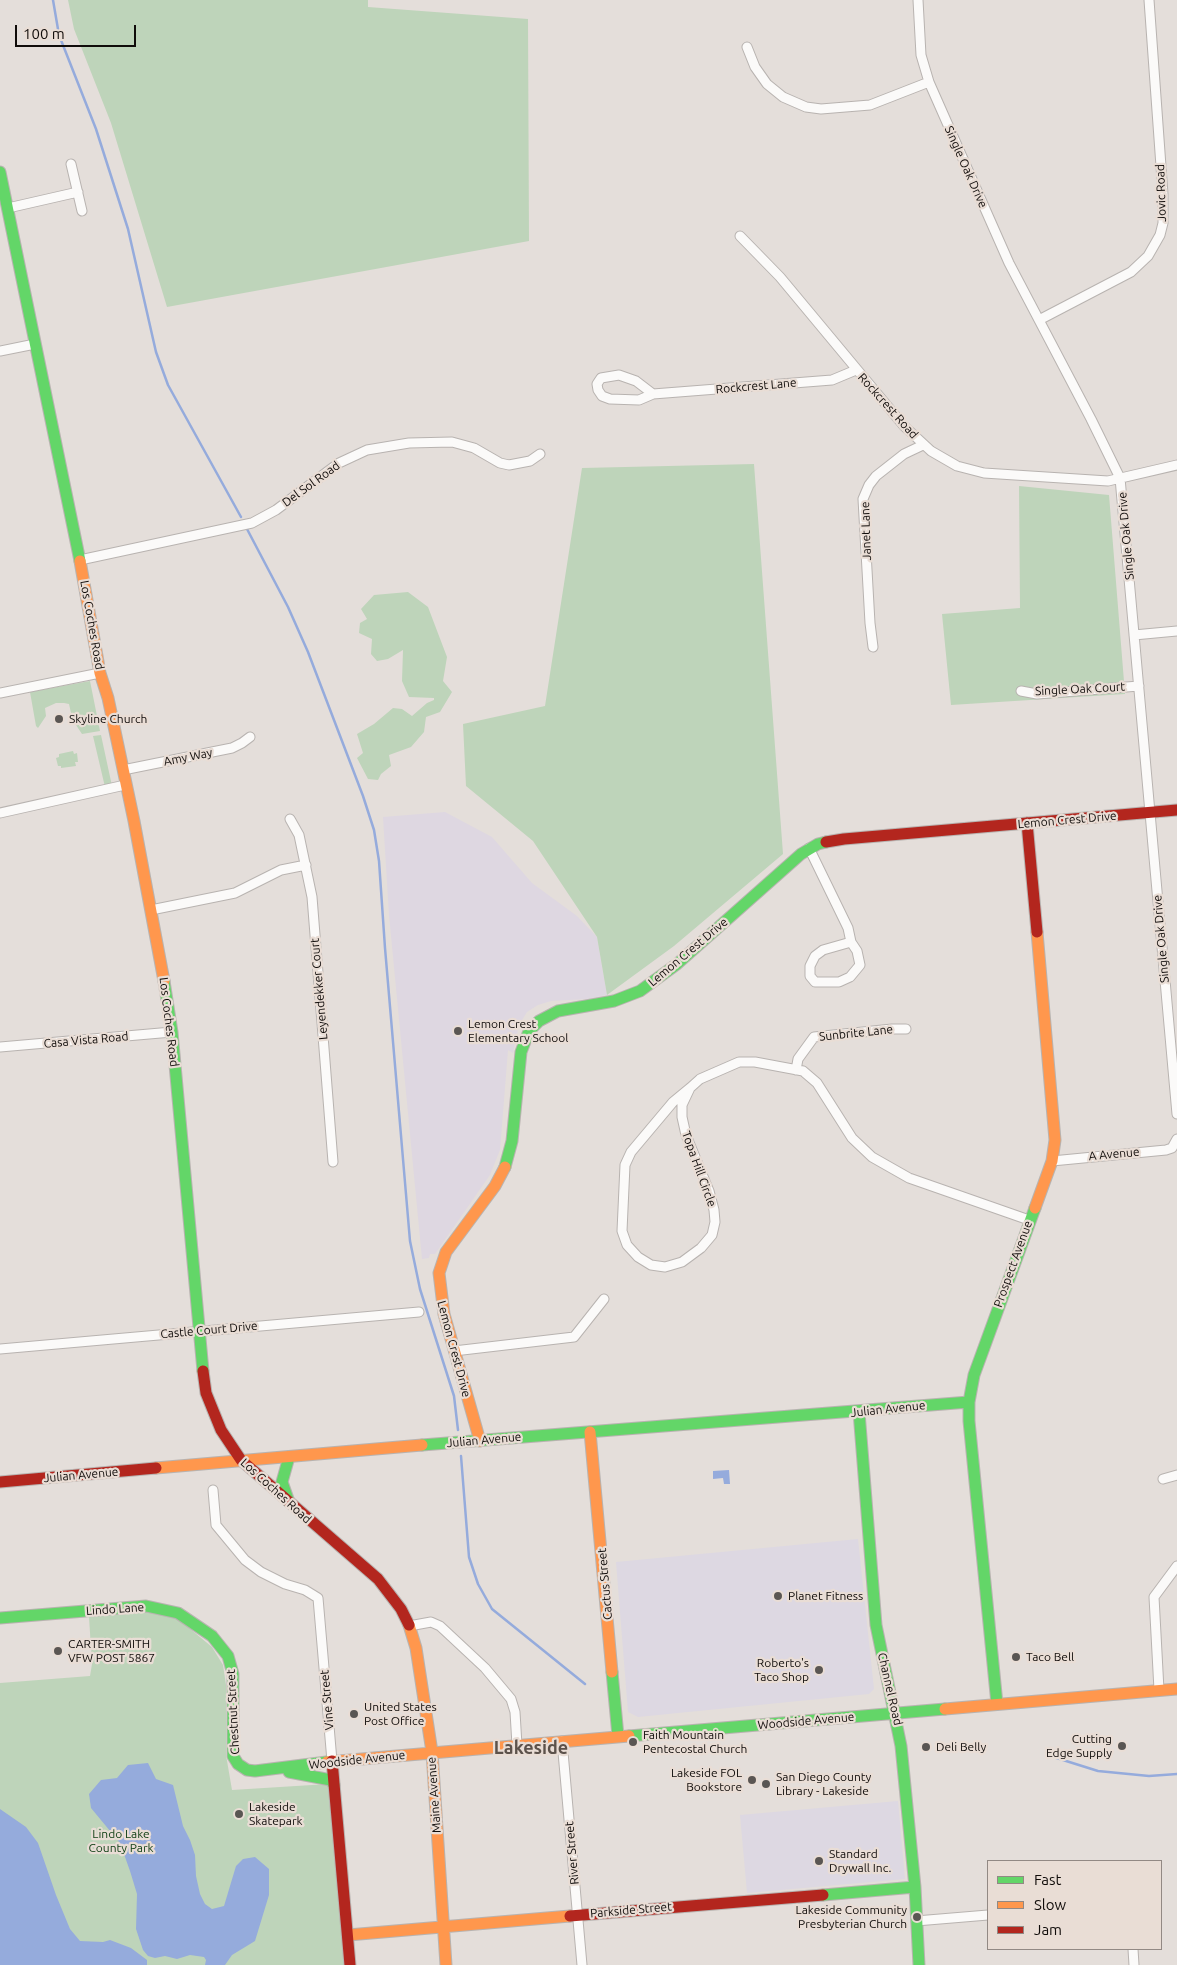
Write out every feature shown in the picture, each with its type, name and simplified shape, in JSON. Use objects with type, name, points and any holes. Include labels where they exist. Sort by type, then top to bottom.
[{"type":"street","name":"Single Oak Drive","points":[[918,0],[921,55],[929,82],[1001,246],[1120,478],[1177,1114]]},
{"type":"street","name":"Jovic Road","points":[[1039,320],[1130,272],[1148,256],[1160,235],[1163,194],[1149,0]]},
{"type":"street","points":[[747,47],[755,68],[767,84],[783,97],[806,107],[821,109],[870,105],[929,82]]},
{"type":"street","points":[[71,164],[82,211]]},
{"type":"street","name":"Los Coches Road","points":[[0,172],[5,204],[80,560],[100,673],[108,698],[123,770],[151,910],[172,1032],[198,1331],[203,1379],[209,1403],[226,1439],[240,1460],[378,1579],[401,1610],[408,1626]]},
{"type":"street","points":[[5,204],[78,192]]},
{"type":"street","name":"Rockcrest Road","points":[[740,236],[780,277],[904,426],[923,445],[957,466],[984,473],[1104,481],[1177,465]]},
{"type":"street","points":[[0,351],[35,344]]},
{"type":"street","name":"Rockcrest Lane","points":[[653,394],[636,381],[619,375],[601,378],[597,384],[602,396],[610,400],[639,400],[653,394],[832,380],[856,370]]},
{"type":"street","name":"Del Sol Road","points":[[80,560],[252,523],[276,510],[339,463],[367,450],[409,443],[452,442],[474,448],[500,463],[510,465],[530,461],[540,454]]},
{"type":"street","name":"Janet Lane","points":[[873,646],[870,623],[864,499],[869,485],[876,476],[904,454],[923,445]]},
{"type":"street","points":[[1134,635],[1177,632]]},
{"type":"street","points":[[0,693],[100,673]]},
{"type":"street","name":"Single Oak Court","points":[[1021,691],[1037,694],[1139,686]]},
{"type":"street","name":"Amy Way","points":[[123,770],[232,748],[250,737]]},
{"type":"street","points":[[0,813],[126,785]]},
{"type":"street","name":"Lemon Crest Drive","points":[[480,1441],[441,1300],[439,1284],[440,1266],[451,1243],[498,1180],[508,1160],[512,1141],[521,1052],[529,1031],[539,1021],[558,1011],[614,1001],[640,991],[677,964],[808,848],[831,841],[1177,810]]},
{"type":"street","name":"Leyendekker Court","points":[[290,819],[299,835],[312,897],[333,1162]]},
{"type":"street","name":"Prospect Avenue","points":[[997,1704],[969,1421],[969,1402],[974,1375],[1052,1161],[1055,1140],[1027,823]]},
{"type":"street","points":[[808,848],[848,928],[850,942],[858,952],[860,965],[850,977],[839,982],[815,982],[810,976],[810,966],[815,956],[822,950],[850,942]]},
{"type":"street","points":[[151,910],[235,893],[281,870],[306,865]]},
{"type":"street","name":"Sunbrite Lane","points":[[796,1070],[798,1060],[814,1037],[892,1028],[906,1029]]},
{"type":"street","name":"Casa Vista Road","points":[[0,1047],[172,1032]]},
{"type":"street","name":"Topa Hill Circle","points":[[690,1088],[682,1105],[682,1117],[686,1135],[709,1191],[715,1222],[712,1235],[701,1248],[682,1262],[665,1267],[651,1265],[638,1257],[627,1245],[622,1231],[625,1166],[631,1152],[673,1102],[700,1079],[740,1062],[755,1062],[803,1071],[817,1083],[852,1138],[872,1157],[909,1178],[1029,1220]]},
{"type":"street","name":"A Avenue","points":[[1052,1161],[1166,1150],[1176,1143]]},
{"type":"street","points":[[454,1351],[574,1337],[604,1299]]},
{"type":"street","name":"Castle Court Drive","points":[[0,1349],[418,1312]]},
{"type":"street","name":"Julian Avenue","points":[[0,1482],[240,1460],[969,1402]]},
{"type":"street","name":"Channel Road","points":[[859,1412],[876,1624],[901,1746],[915,1887],[919,1965]]},
{"type":"street","name":"Cactus Street","points":[[590,1432],[618,1736]]},
{"type":"street","points":[[289,1457],[282,1482],[290,1504]]},
{"type":"street","points":[[1163,1479],[1177,1475]]},
{"type":"street","name":"Vine Street","points":[[212,1490],[216,1525],[245,1560],[260,1572],[285,1584],[305,1590],[318,1598],[350,1965]]},
{"type":"street","points":[[1159,1690],[1154,1597],[1177,1566]]},
{"type":"street","name":"Lindo Lane","points":[[0,1618],[146,1606],[178,1613],[212,1636],[219,1643]]},
{"type":"street","points":[[408,1626],[430,1622],[440,1626],[485,1668],[511,1699],[515,1712],[517,1745]]},
{"type":"street","name":"Maine Avenue","points":[[408,1626],[416,1648],[432,1752],[446,1965]]},
{"type":"street","name":"Chestnut Street","points":[[219,1643],[228,1656],[232,1674],[233,1756],[238,1764],[247,1770],[255,1770]]},
{"type":"street","name":"Woodside Avenue","points":[[255,1770],[432,1752],[1177,1689]]},
{"type":"street","name":"River Street","points":[[562,1741],[582,1965]]},
{"type":"street","points":[[269,1769],[315,1775],[331,1780],[334,1785]]},
{"type":"street","name":"Parkside Street","points":[[348,1935],[915,1887]]},
{"type":"street","points":[[916,1921],[987,1915]]},
{"type":"street","points":[[1133,1950],[1134,1965]]},
{"type":"shaded area","name":"Lemon Crest Elementary School","points":[[445,812],[492,837],[532,883],[577,916],[597,937],[607,995],[587,999],[551,1001],[538,1005],[527,1012],[519,1025],[513,1053],[508,1050],[500,1150],[490,1175],[435,1254],[430,1254],[429,1258],[422,1259],[389,915],[383,817]]},
{"type":"shaded area","points":[[858,1539],[874,1689],[869,1694],[638,1717],[628,1712],[616,1562]]},
{"type":"shaded area","points":[[898,1801],[905,1879],[747,1893],[740,1815]]},
{"type":"green space","points":[[68,0],[368,0],[368,7],[528,19],[529,241],[167,307],[111,123],[74,29]]},
{"type":"green space","points":[[754,464],[783,854],[674,946],[607,995],[597,937],[533,841],[466,786],[463,724],[545,706],[582,468]]},
{"type":"green space","points":[[1019,486],[1109,495],[1125,694],[951,705],[942,614],[1020,608]]},
{"type":"green space","points":[[408,592],[428,607],[447,657],[443,681],[452,692],[440,712],[426,717],[424,732],[411,747],[389,755],[391,766],[381,774],[378,780],[368,779],[357,758],[363,753],[357,734],[374,724],[393,708],[402,709],[412,716],[427,703],[434,700],[434,698],[409,697],[402,681],[403,650],[388,659],[377,661],[371,654],[372,639],[359,633],[360,623],[367,619],[361,609],[374,595]]},
{"type":"green space","points":[[90,681],[100,731],[82,734],[73,722],[69,704],[64,703],[56,703],[45,708],[46,716],[38,728],[36,726],[30,692]]},
{"type":"green space","points":[[101,735],[112,786],[105,787],[93,736]]},
{"type":"green space","points":[[73,751],[74,754],[77,753],[78,762],[75,762],[76,766],[61,768],[61,766],[58,766],[56,758],[59,757],[59,754]]},
{"type":"green space","name":"Lindo Lake County Park","points":[[143,1611],[161,1612],[177,1618],[212,1647],[223,1665],[226,1685],[226,1755],[232,1790],[328,1784],[344,1965],[0,1965],[0,1683],[90,1676],[92,1664],[89,1617]]},
{"type":"water","points":[[729,1470],[730,1484],[724,1484],[723,1478],[713,1479],[713,1471]]},
{"type":"water","points":[[148,1763],[156,1779],[173,1785],[183,1826],[195,1855],[196,1876],[200,1894],[205,1904],[212,1909],[224,1906],[236,1866],[243,1859],[255,1857],[269,1869],[269,1895],[255,1941],[232,1955],[225,1965],[205,1965],[206,1960],[204,1957],[190,1955],[177,1959],[165,1956],[155,1958],[148,1956],[143,1950],[136,1929],[137,1894],[130,1871],[120,1843],[91,1808],[89,1794],[101,1780],[117,1778],[128,1765]]},
{"type":"water","points":[[0,1809],[26,1827],[38,1843],[70,1929],[80,1941],[103,1942],[110,1940],[131,1948],[147,1960],[147,1965],[0,1965]]},
{"type":"waterway","points":[[53,0],[59,35],[96,129],[128,229],[156,352],[168,385],[241,517]]},
{"type":"waterway","points":[[247,529],[288,607],[308,652],[363,796],[374,830],[379,861],[410,1241],[420,1289],[454,1396],[458,1430]]},
{"type":"waterway","points":[[461,1456],[469,1557],[478,1584],[492,1609],[585,1684]]},
{"type":"waterway","points":[[1047,1755],[1098,1771],[1149,1776],[1177,1774]]},
{"type":"traffic: fast","points":[[0,172],[80,561]]},
{"type":"traffic: fast","points":[[505,1167],[512,1141],[521,1052],[529,1031],[539,1021],[558,1011],[614,1001],[640,991],[677,964],[801,854],[818,844],[826,842]]},
{"type":"traffic: fast","points":[[164,981],[172,1032],[203,1371]]},
{"type":"traffic: fast","points":[[997,1704],[969,1421],[969,1402],[974,1375],[1035,1208]]},
{"type":"traffic: fast","points":[[422,1445],[969,1402]]},
{"type":"traffic: fast","points":[[859,1412],[876,1625],[901,1746],[915,1887],[919,1965]]},
{"type":"traffic: fast","points":[[289,1457],[282,1482],[289,1502]]},
{"type":"traffic: fast","points":[[0,1618],[146,1606],[178,1613],[212,1636],[228,1656],[233,1674],[233,1756],[238,1764],[247,1770],[255,1771],[327,1762]]},
{"type":"traffic: fast","points":[[612,1672],[618,1736]]},
{"type":"traffic: fast","points":[[629,1736],[945,1709]]},
{"type":"traffic: fast","points":[[289,1772],[331,1780],[334,1785]]},
{"type":"traffic: fast","points":[[823,1895],[915,1887]]},
{"type":"traffic: slow","points":[[80,561],[100,673],[108,698],[134,821],[164,981]]},
{"type":"traffic: slow","points":[[1035,1208],[1052,1161],[1055,1140],[1037,932]]},
{"type":"traffic: slow","points":[[480,1441],[444,1314],[439,1273],[446,1252],[495,1186],[505,1167]]},
{"type":"traffic: slow","points":[[590,1432],[612,1672]]},
{"type":"traffic: slow","points":[[156,1468],[422,1445]]},
{"type":"traffic: slow","points":[[409,1625],[416,1648],[432,1752],[446,1965]]},
{"type":"traffic: slow","points":[[945,1709],[1177,1689]]},
{"type":"traffic: slow","points":[[327,1762],[629,1736]]},
{"type":"traffic: slow","points":[[348,1935],[570,1916]]},
{"type":"traffic: jam","points":[[826,842],[1177,810]]},
{"type":"traffic: jam","points":[[1027,823],[1037,932]]},
{"type":"traffic: jam","points":[[203,1371],[206,1393],[221,1430],[241,1460],[378,1579],[401,1609],[409,1625]]},
{"type":"traffic: jam","points":[[0,1482],[156,1468]]},
{"type":"traffic: jam","points":[[332,1761],[350,1965]]},
{"type":"traffic: jam","points":[[570,1916],[823,1895]]},
{"type":"place","name":"Skyline Church","points":[[59,719]]},
{"type":"place","name":"Lemon Crest Elementary School","points":[[458,1031]]},
{"type":"place","name":"Planet Fitness","points":[[778,1596]]},
{"type":"place","name":"CARTER-SMITH VFW POST 5867","points":[[58,1651]]},
{"type":"place","name":"Taco Bell","points":[[1016,1657]]},
{"type":"place","name":"Roberto's Taco Shop","points":[[819,1670]]},
{"type":"place","name":"United States Post Office","points":[[354,1714]]},
{"type":"place","name":"Faith Mountain Pentecostal Church","points":[[633,1742]]},
{"type":"place","name":"Cutting Edge Supply","points":[[1122,1746]]},
{"type":"place","name":"Deli Belly","points":[[926,1747]]},
{"type":"place","name":"Lakeside FOL Bookstore","points":[[752,1780]]},
{"type":"place","name":"San Diego County Library - Lakeside","points":[[766,1784]]},
{"type":"place","name":"Lakeside Skatepark","points":[[239,1814]]},
{"type":"place","name":"Standard Drywall Inc.","points":[[819,1861]]},
{"type":"place","name":"Lakeside Community Presbyterian Church","points":[[917,1917]]},
{"type":"district","name":"Lakeside","points":[[531,1748]]}]
